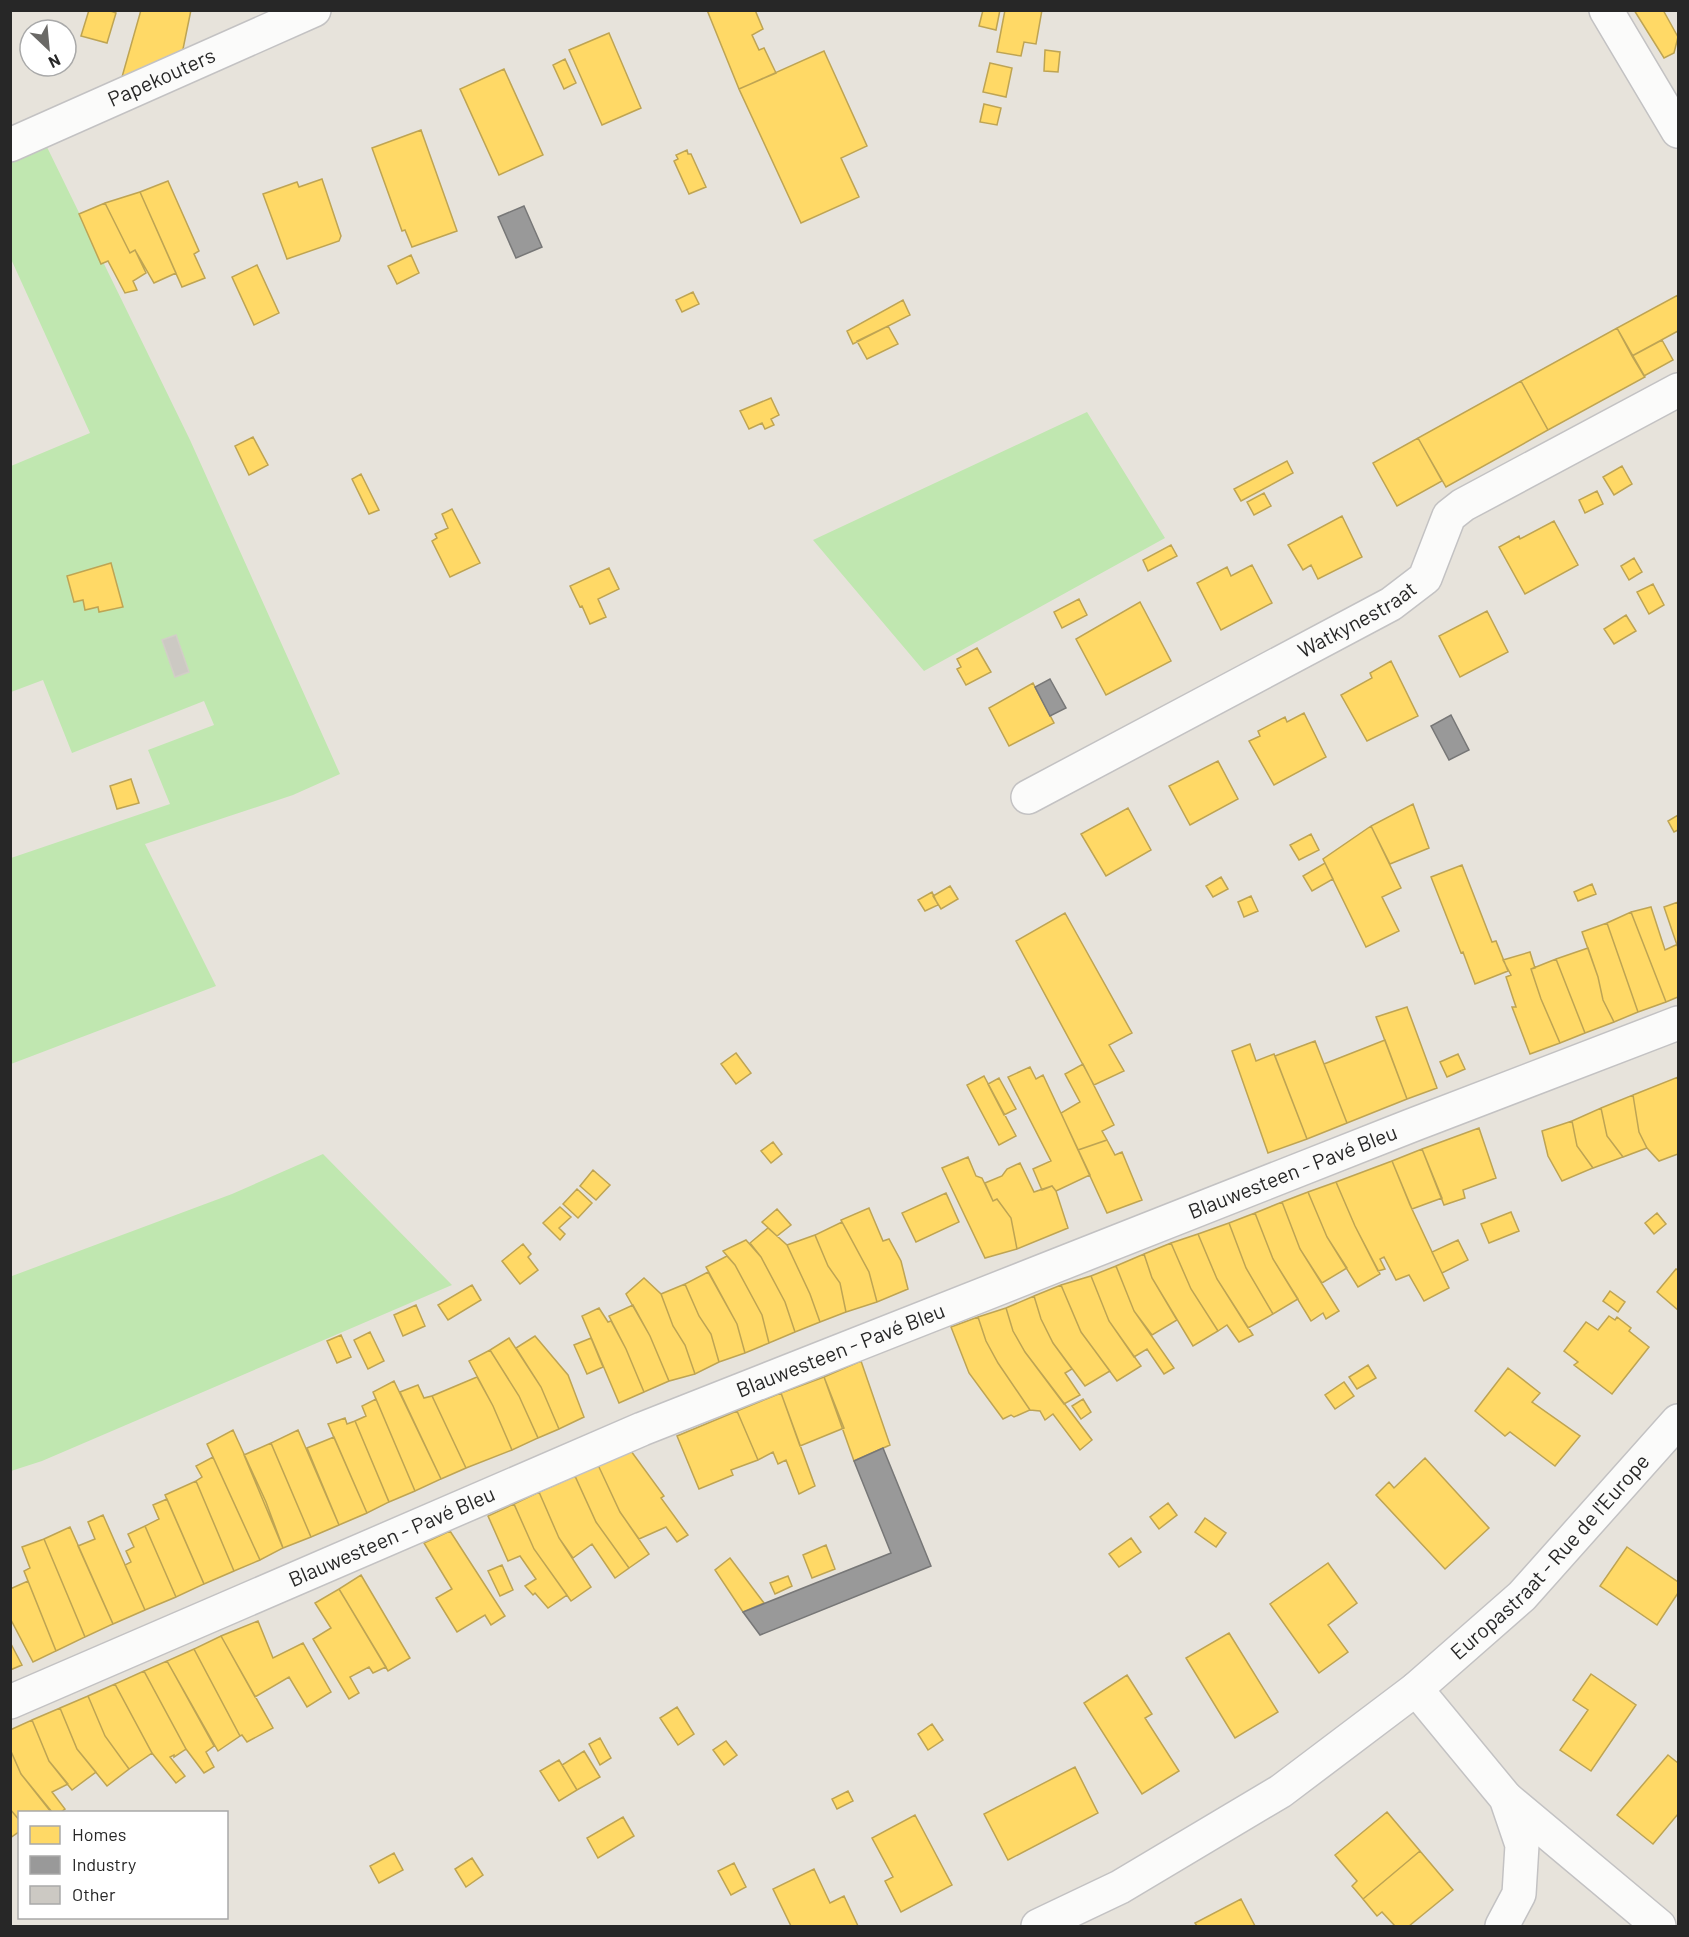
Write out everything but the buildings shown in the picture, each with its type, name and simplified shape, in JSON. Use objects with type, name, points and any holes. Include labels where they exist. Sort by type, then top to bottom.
[{"type":"street","name":"Papekouters","points":[[10,146],[314,10]]},
{"type":"street","points":[[1606,10],[1678,131]]},
{"type":"street","name":"Watkynestraat","points":[[1028,797],[1391,604],[1425,578],[1449,516],[1462,505],[1678,390]]},
{"type":"street","name":"Blauwesteen - Pavé Bleu","points":[[10,1702],[642,1429],[1399,1130],[1678,1023]]},
{"type":"street","name":"Europastraat - Rue de l'Europe","points":[[1038,1926],[1120,1887],[1281,1791],[1416,1689],[1522,1596],[1678,1421]]},
{"type":"street","points":[[1416,1689],[1506,1798],[1659,1926]]},
{"type":"street","points":[[1502,1926],[1519,1894],[1522,1845],[1506,1798]]},
{"type":"green space","points":[[45,143],[190,440],[340,774],[293,795],[145,844],[216,986],[11,1064],[11,858],[170,804],[148,750],[214,725],[204,701],[72,753],[43,680],[11,692],[11,466],[90,433],[11,259],[11,159]]},
{"type":"green space","points":[[1087,412],[1165,538],[924,671],[813,540]]},
{"type":"green space","points":[[323,1154],[452,1285],[42,1461],[11,1471],[11,1274],[12,1276],[232,1194]]}]
